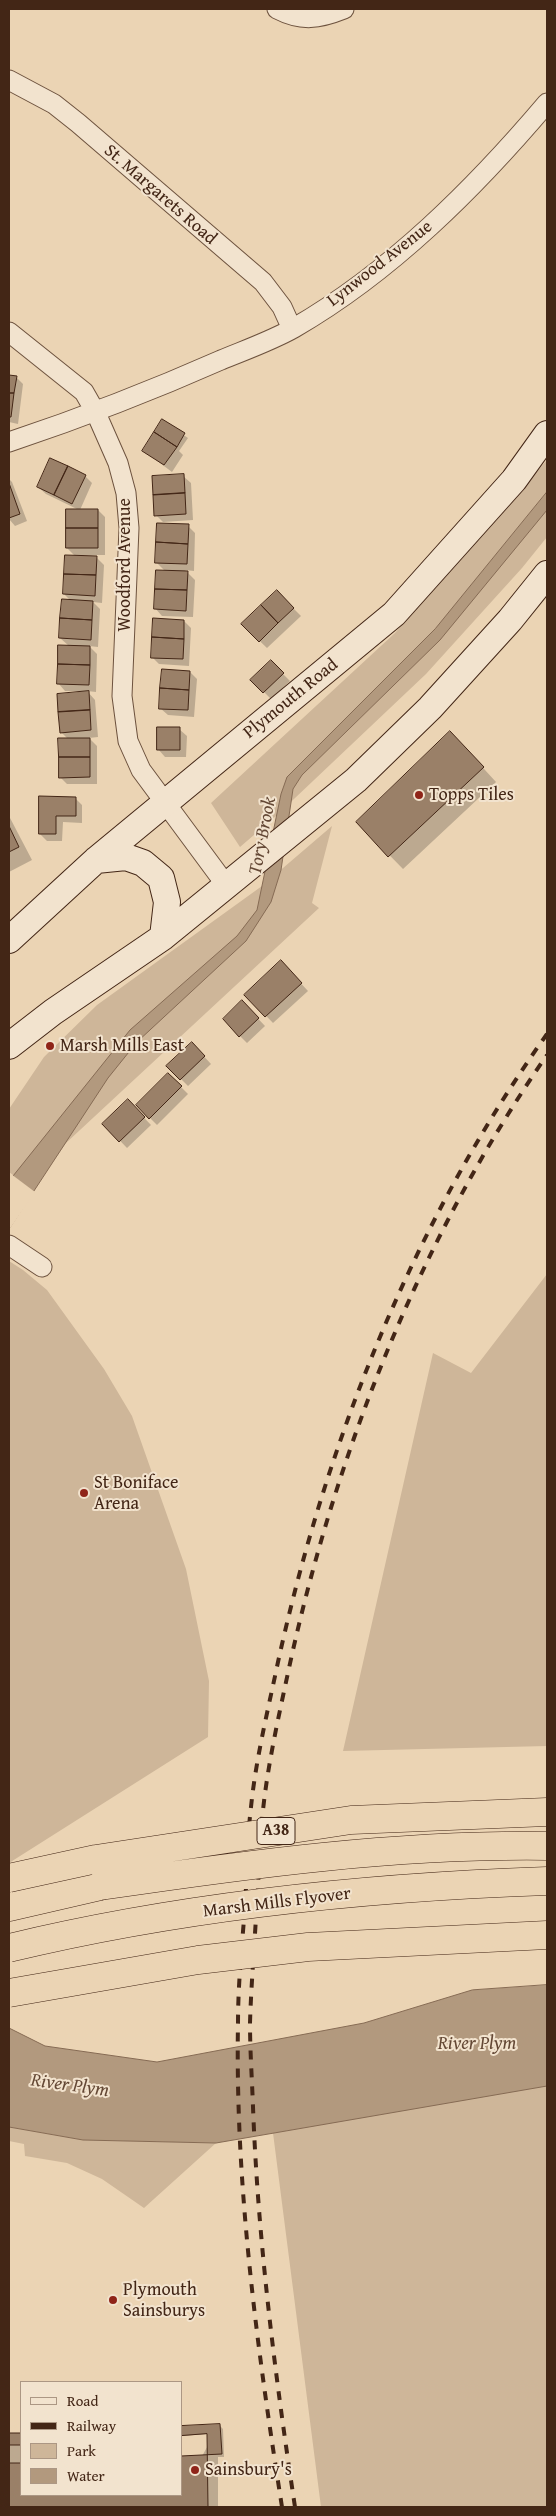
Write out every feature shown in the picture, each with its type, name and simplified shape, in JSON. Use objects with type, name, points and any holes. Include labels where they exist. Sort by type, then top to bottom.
[{"type":"highway","name":"A38","points":[[9,1878],[96,1859],[351,1820],[547,1812]]},
{"type":"highway","name":"A38","points":[[9,1907],[100,1886],[263,1862],[476,1845],[547,1846]]},
{"type":"highway","name":"Marsh Mills Flyover","points":[[9,1948],[55,1937],[205,1912],[342,1894],[547,1881]]},
{"type":"highway","points":[[9,1993],[198,1960],[308,1948],[547,1935]]},
{"type":"main road","name":"Plymouth Road","points":[[11,931],[394,614],[514,480],[547,434]]},
{"type":"main road","points":[[9,1046],[53,1012],[163,937],[356,780],[430,708],[510,620],[547,574]]},
{"type":"main road","points":[[96,860],[126,857],[143,864],[161,878],[167,902],[163,937]]},
{"type":"street","points":[[277,9],[295,18],[324,17],[344,9]]},
{"type":"street","name":"St. Margarets Road","points":[[9,80],[54,104],[78,123],[263,282],[282,307],[292,329]]},
{"type":"street","name":"Lynwood Avenue","points":[[9,442],[96,413],[292,329],[351,291],[455,203],[547,103]]},
{"type":"street","name":"Woodford Avenue","points":[[9,332],[84,392],[96,413],[118,463],[126,494],[129,528],[122,696],[128,741],[141,770],[226,885]]},
{"type":"street","points":[[9,1244],[42,1267]]},
{"type":"green space","points":[[547,460],[547,537],[522,568],[426,674],[276,816],[240,847],[211,803],[395,633]]},
{"type":"green space","points":[[332,826],[312,903],[319,908],[66,1143],[33,1190],[9,1172],[9,1109],[44,1057],[97,1005],[262,886]]},
{"type":"green space","name":"St Boniface Arena","points":[[9,1261],[47,1290],[104,1369],[132,1416],[186,1569],[209,1681],[208,1737],[9,1863]]},
{"type":"green space","points":[[547,1274],[547,1746],[343,1751],[433,1353],[471,1373]]},
{"type":"green space","points":[[547,2067],[547,2507],[321,2507],[273,2133],[362,2116]]},
{"type":"green space","points":[[9,2127],[83,2140],[216,2143],[144,2208],[102,2179],[67,2163],[25,2156],[24,2144],[9,2141]]},
{"type":"water","points":[[547,492],[547,510],[440,640],[302,775],[293,789],[281,870],[271,902],[246,941],[137,1042],[108,1078],[9,1229],[9,1181],[130,1030],[237,936],[257,910],[281,794],[287,777],[435,629]]},
{"type":"water","name":"River Plym","points":[[547,1985],[547,2086],[216,2143],[83,2140],[9,2127],[9,2028],[45,2046],[157,2062],[364,2023],[472,1990]]},
{"type":"pier","points":[[11,1174],[35,1192],[9,1230],[9,1177]]},
{"type":"building","points":[[9,375],[17,376],[14,393],[9,393]]},
{"type":"building","points":[[9,393],[14,393],[11,417],[9,417]]},
{"type":"building","points":[[162,419],[185,433],[177,447],[154,432]]},
{"type":"building","points":[[154,432],[177,447],[164,465],[142,451]]},
{"type":"building","points":[[50,458],[68,466],[54,495],[37,487]]},
{"type":"building","points":[[68,466],[86,475],[72,504],[54,495]]},
{"type":"building","points":[[184,474],[185,493],[153,495],[152,476]]},
{"type":"building","points":[[9,483],[20,514],[9,518]]},
{"type":"building","points":[[185,493],[186,514],[154,516],[153,495]]},
{"type":"building","points":[[66,509],[98,509],[98,528],[66,528]]},
{"type":"building","points":[[157,523],[189,524],[188,544],[156,542]]},
{"type":"building","points":[[66,528],[98,528],[98,548],[66,548]]},
{"type":"building","points":[[156,542],[188,544],[187,564],[155,563]]},
{"type":"building","points":[[65,555],[97,556],[96,575],[64,574]]},
{"type":"building","points":[[156,570],[188,571],[187,590],[155,589]]},
{"type":"building","points":[[64,574],[96,575],[95,596],[63,594]]},
{"type":"building","points":[[155,589],[187,590],[186,611],[154,609]]},
{"type":"building","points":[[277,590],[294,608],[278,623],[261,605]]},
{"type":"building","points":[[62,599],[93,601],[92,620],[60,618]]},
{"type":"building","points":[[261,605],[278,623],[259,642],[241,624]]},
{"type":"building","points":[[60,618],[92,620],[91,640],[59,638]]},
{"type":"building","points":[[153,618],[184,620],[184,639],[152,637]]},
{"type":"building","points":[[152,637],[184,639],[183,659],[151,658]]},
{"type":"building","points":[[58,645],[90,646],[90,665],[58,664]]},
{"type":"building","points":[[271,660],[284,673],[263,693],[250,680]]},
{"type":"building","points":[[58,664],[90,665],[89,685],[57,684]]},
{"type":"building","points":[[162,669],[190,671],[189,690],[160,688]]},
{"type":"building","points":[[160,688],[189,690],[188,710],[159,709]]},
{"type":"building","points":[[89,691],[90,710],[58,712],[57,694]]},
{"type":"building","points":[[90,710],[91,730],[60,733],[58,712]]},
{"type":"building","points":[[157,727],[180,727],[180,750],[157,750]]},
{"type":"building","name":"Topps Tiles","points":[[450,731],[484,767],[388,857],[356,822]]},
{"type":"building","points":[[58,738],[90,738],[90,757],[59,757]]},
{"type":"building","points":[[59,757],[90,757],[90,777],[59,778]]},
{"type":"building","points":[[39,796],[76,797],[76,816],[56,816],[56,834],[39,834]]},
{"type":"building","points":[[9,826],[19,847],[9,852]]},
{"type":"building","points":[[281,960],[302,983],[265,1017],[244,995]]},
{"type":"building","points":[[242,1000],[259,1018],[239,1037],[223,1019]]},
{"type":"building","points":[[192,1042],[205,1056],[180,1080],[166,1066]]},
{"type":"building","points":[[168,1073],[182,1086],[149,1119],[136,1105]]},
{"type":"building","points":[[128,1099],[145,1117],[119,1142],[102,1124]]},
{"type":"building","points":[[220,2424],[222,2454],[182,2456],[182,2426]]},
{"type":"building","points":[[9,2433],[20,2433],[20,2463],[9,2463]]},
{"type":"building","name":"Sainsbury's","points":[[207,2434],[208,2507],[9,2507],[9,2445],[20,2445],[20,2496],[182,2496],[182,2436]]},
{"type":"railway","points":[[282,2507],[256,2326],[244,2205],[238,2084],[240,1965],[249,1832],[259,1752],[298,1579],[322,1496],[350,1415],[381,1335],[416,1256],[456,1180],[499,1106],[547,1034]]},
{"type":"railway","points":[[295,2507],[274,2358],[263,2258],[255,2157],[250,2044],[261,1837],[265,1792],[271,1757],[308,1587],[331,1507],[358,1427],[388,1349],[422,1272],[460,1198],[501,1125],[547,1055]]},
{"type":"place","name":"Topps Tiles","points":[[419,795]]},
{"type":"place","name":"Marsh Mills East","points":[[50,1046]]},
{"type":"place","name":"St Boniface Arena","points":[[84,1493]]},
{"type":"place","name":"Plymouth Sainsburys","points":[[113,2300]]},
{"type":"place","name":"Sainsbury's","points":[[195,2470]]},
{"type":"water label","name":"Tory Brook","points":[[263,836]]}]
